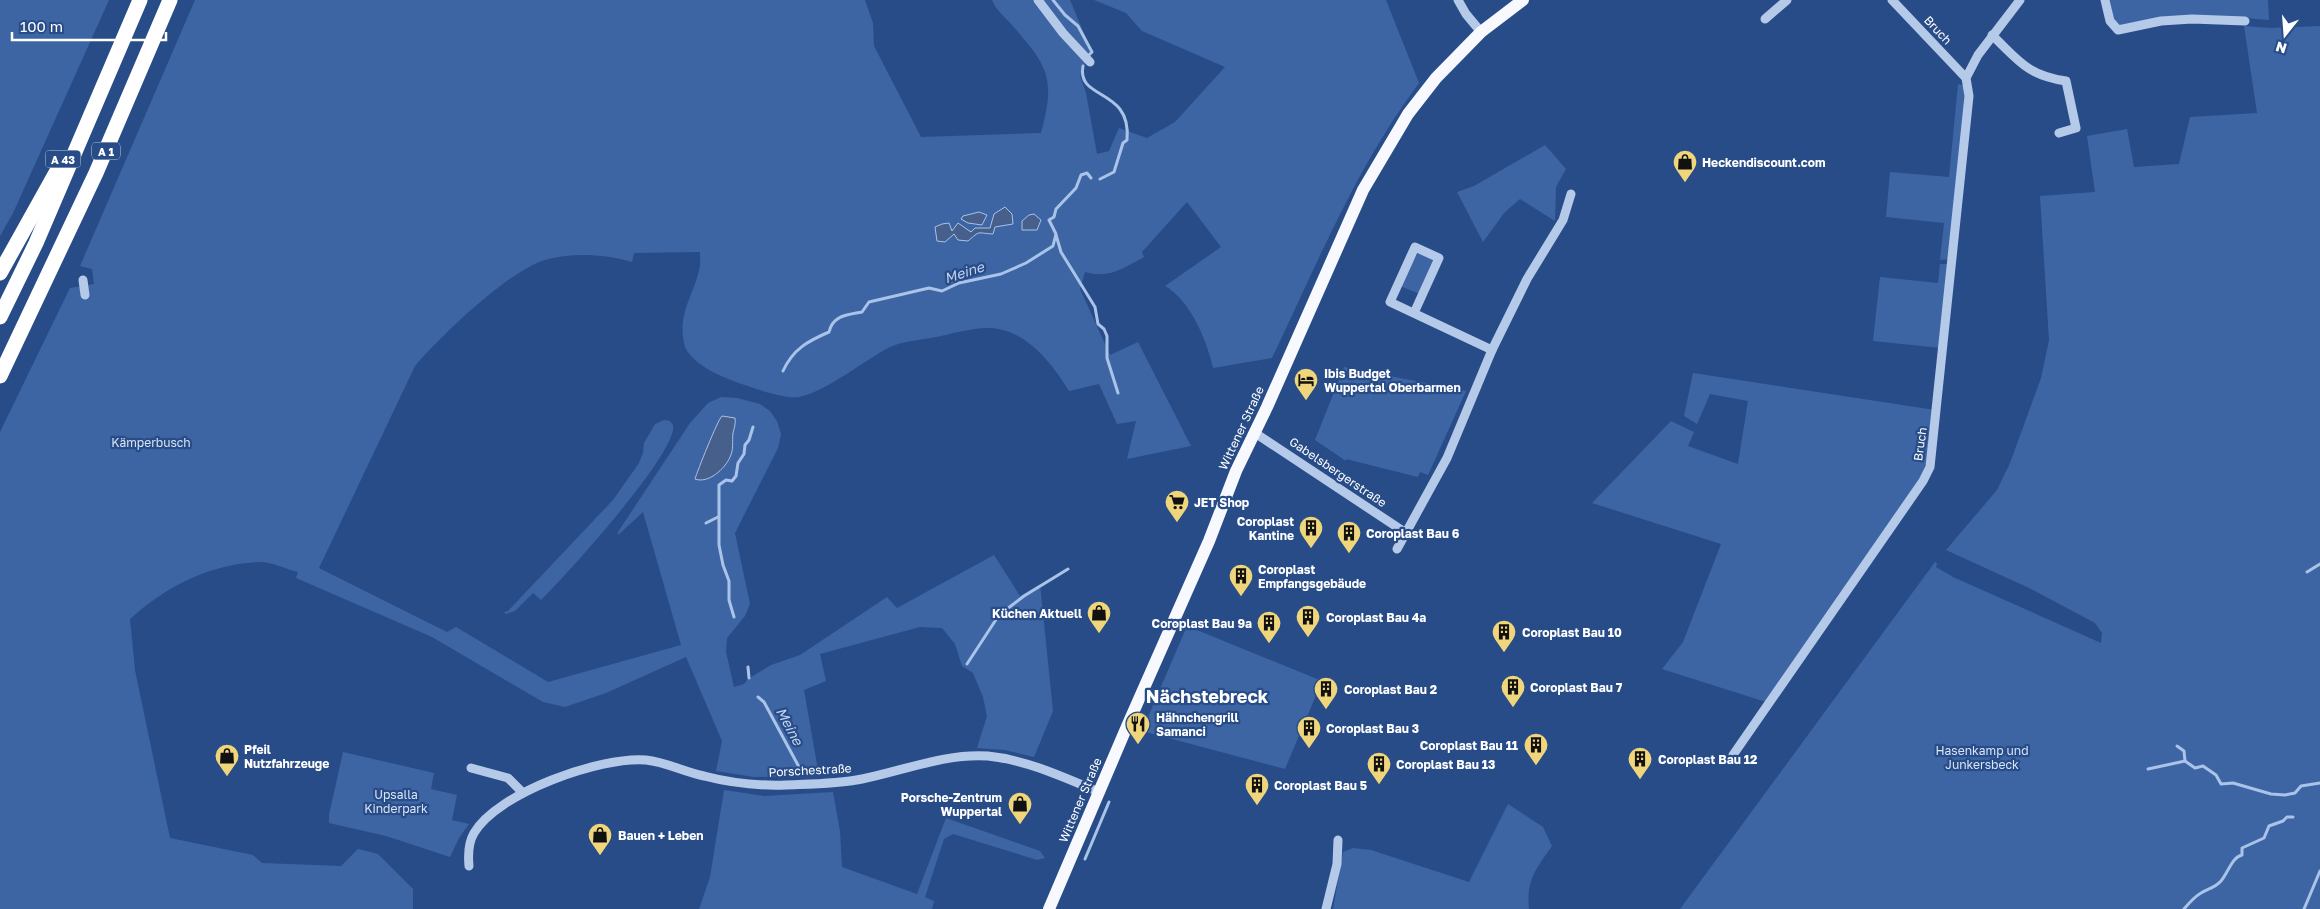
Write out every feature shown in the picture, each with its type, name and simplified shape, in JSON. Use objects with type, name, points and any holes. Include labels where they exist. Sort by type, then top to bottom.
[{"type":"highway","name":"A 1","points":[[0,316],[36,243],[140,0]]},
{"type":"highway","name":"A 1","points":[[0,376],[96,174],[170,0]]},
{"type":"highway","name":"A 43","points":[[0,273],[95,105]]},
{"type":"main road","name":"Wittener Straße","points":[[1049,909],[1209,541],[1236,471],[1255,433],[1356,207],[1384,153],[1408,114],[1436,78],[1481,32],[1523,0]]},
{"type":"street","points":[[1038,0],[1090,62]]},
{"type":"street","points":[[1458,0],[1481,32]]},
{"type":"street","points":[[1765,19],[1787,0]]},
{"type":"street","name":"Bruch","points":[[1733,755],[1924,481],[1930,467],[1968,106],[1966,78],[1892,0]]},
{"type":"street","points":[[1966,78],[1978,55],[2020,0]]},
{"type":"street","points":[[2105,0],[2110,21],[2118,30],[2162,21],[2192,19],[2245,21]]},
{"type":"street","points":[[1992,35],[2026,68],[2037,75],[2066,81],[2076,128],[2060,133]]},
{"type":"street","points":[[1397,549],[1447,458],[1492,350],[1527,278],[1563,220],[1571,194]]},
{"type":"street","points":[[1414,313],[1439,258],[1416,247],[1390,302],[1492,350]]},
{"type":"street","points":[[83,280],[85,295]]},
{"type":"street","name":"Gabelsbergerstraße","points":[[1255,433],[1406,533]]},
{"type":"street","name":"Porschestraße","points":[[469,866],[468,851],[473,834],[496,808],[522,792],[598,765],[626,759],[647,760],[702,776],[760,785],[838,783],[945,759],[987,756],[1016,760],[1038,767],[1099,792]]},
{"type":"street","points":[[471,768],[508,778],[522,792]]},
{"type":"street","points":[[1326,909],[1337,864],[1338,840]]},
{"type":"green space","points":[[0,0],[109,0],[13,213],[0,236]]},
{"type":"green space","name":"Kämperbusch","points":[[195,0],[865,0],[873,23],[874,46],[921,137],[1041,133],[1048,98],[1046,73],[1041,62],[1024,38],[998,10],[992,0],[1070,0],[1091,50],[1080,76],[1086,93],[1097,154],[1109,151],[1119,128],[1147,138],[1175,122],[1225,67],[1142,31],[1126,13],[1094,0],[1386,0],[1419,83],[1396,115],[1357,182],[1272,358],[1213,368],[1207,346],[1190,311],[1183,301],[1165,286],[1221,247],[1187,202],[1142,252],[1144,257],[1109,273],[1094,274],[1085,272],[1080,289],[1110,355],[1138,342],[1191,446],[1127,459],[1136,421],[1117,424],[1099,384],[1069,391],[1055,370],[1037,350],[1016,335],[1005,330],[992,328],[971,329],[893,346],[833,383],[799,397],[782,396],[759,390],[709,370],[693,358],[686,348],[683,322],[700,268],[700,252],[634,253],[632,262],[600,256],[577,255],[555,257],[530,266],[494,290],[441,338],[415,366],[319,568],[447,632],[456,627],[548,682],[681,645],[643,512],[618,535],[618,532],[690,423],[708,403],[721,397],[737,398],[760,404],[770,411],[777,421],[781,434],[778,448],[735,533],[750,604],[745,616],[727,638],[726,652],[734,687],[744,684],[748,679],[771,665],[800,655],[887,597],[897,608],[994,555],[1020,596],[1040,584],[1053,711],[1034,757],[1005,750],[977,748],[987,716],[983,697],[973,673],[962,666],[955,644],[942,628],[920,627],[820,654],[826,681],[804,690],[819,776],[754,777],[716,771],[722,741],[686,657],[606,693],[565,707],[543,702],[432,637],[296,578],[298,572],[265,562],[242,563],[207,572],[174,587],[130,619],[135,670],[170,838],[253,855],[262,863],[341,866],[358,849],[378,854],[413,889],[413,909],[0,909],[0,432],[70,288],[94,284],[92,269],[80,266]]},
{"type":"green space","points":[[2110,0],[2268,0],[2269,20],[2244,18],[2121,27],[2114,21]]},
{"type":"green space","name":"Hasenkamp und Junkersbeck","points":[[2244,26],[2271,28],[2320,26],[2320,909],[1680,909],[1935,562],[1937,563],[1936,567],[1953,577],[2101,643],[2102,633],[2095,623],[2029,588],[1946,550],[1997,490],[2010,463],[2041,378],[2049,340],[2040,196],[2095,192],[2087,136],[2127,129],[2134,167],[2179,164],[2190,117],[2257,113]]},
{"type":"green space","points":[[1958,84],[1966,86],[1951,259],[1940,260],[1944,223],[1886,217],[1890,172],[1949,177]]},
{"type":"green space","points":[[1545,145],[1566,169],[1556,187],[1555,221],[1520,199],[1504,213],[1483,242],[1457,192],[1474,186]]},
{"type":"green space","points":[[1418,253],[1432,258],[1433,263],[1420,294],[1400,286]]},
{"type":"green space","points":[[1940,264],[1950,264],[1941,348],[1873,341],[1880,277],[1938,283]]},
{"type":"green space","points":[[1344,367],[1466,391],[1428,475],[1420,472],[1418,477],[1346,459],[1346,461],[1315,440]]},
{"type":"green space","points":[[1693,373],[1935,410],[1929,457],[1920,479],[1766,702],[1662,669],[1683,642],[1721,544],[1592,503],[1671,421],[1694,432],[1688,446],[1738,464],[1748,401],[1710,394],[1697,424],[1684,416]]},
{"type":"green space","points":[[664,420],[670,421],[673,425],[670,439],[640,486],[618,514],[541,600],[533,593],[515,611],[506,614],[504,612],[508,611],[613,500],[639,463],[644,443],[655,424]]},
{"type":"green space","points":[[1187,626],[1322,681],[1285,769],[1142,731]]},
{"type":"green space","name":"Upsalla Kinderpark","points":[[343,752],[434,773],[431,789],[457,795],[452,820],[469,824],[459,838],[450,857],[386,836],[329,823],[329,815]]},
{"type":"green space","points":[[724,790],[764,796],[833,792],[840,831],[842,867],[917,894],[946,818],[1040,851],[1045,858],[1037,860],[953,834],[944,839],[925,897],[934,901],[932,909],[699,909],[710,877]]},
{"type":"green space","points":[[1508,804],[1543,827],[1552,846],[1533,875],[1529,890],[1529,909],[1333,909],[1343,852],[1353,848],[1371,850],[1469,882]]},
{"type":"shaded area","points":[[1005,207],[1012,214],[1013,224],[995,227],[993,234],[977,234],[968,241],[958,240],[954,234],[945,242],[937,241],[935,227],[949,223],[952,231],[958,223],[971,232],[975,228],[990,228],[994,214]]},
{"type":"shaded area","points":[[979,212],[987,215],[982,225],[968,223],[961,219],[963,216]]},
{"type":"shaded area","points":[[1034,214],[1041,220],[1037,230],[1022,230],[1022,221],[1029,215]]},
{"type":"shaded area","points":[[722,416],[735,418],[732,448],[728,462],[716,474],[705,479],[695,479],[712,435]]},
{"type":"waterway","name":"Meine","points":[[1053,0],[1065,15],[1078,26],[1092,52],[1089,55]]},
{"type":"waterway","name":"Meine","points":[[1083,66],[1083,77],[1088,85],[1113,103],[1121,111],[1126,123],[1127,140],[1123,143],[1114,172],[1100,179]]},
{"type":"waterway","name":"Meine","points":[[783,371],[796,351],[829,332],[837,319],[862,312],[869,302],[929,288],[942,291],[959,283],[1001,274],[1026,263],[1053,246],[1056,234],[1049,220],[1054,217],[1056,209],[1076,188],[1081,175],[1087,173],[1091,178]]},
{"type":"waterway","points":[[1056,235],[1061,252],[1095,307],[1098,324],[1104,329],[1107,336],[1107,358],[1118,393]]},
{"type":"waterway","name":"Meine","points":[[734,617],[729,600],[729,581],[719,545],[719,485],[726,480],[732,481],[736,476],[738,463],[744,454],[745,445],[749,440],[753,427]]},
{"type":"waterway","points":[[706,523],[718,517]]},
{"type":"waterway","points":[[2307,572],[2320,564]]},
{"type":"waterway","points":[[967,664],[999,615],[1024,596],[1068,569]]},
{"type":"waterway","name":"Meine","points":[[748,667],[749,678]]},
{"type":"waterway","name":"Meine","points":[[758,697],[764,702],[799,767]]},
{"type":"waterway","points":[[2177,746],[2184,751],[2185,761]]},
{"type":"waterway","points":[[2148,769],[2185,761],[2195,768],[2203,766],[2216,775],[2221,784],[2233,783],[2271,794],[2285,795],[2295,793],[2301,786],[2320,783]]},
{"type":"waterway","points":[[1085,859],[1109,802]]},
{"type":"waterway","points":[[2184,909],[2196,896],[2221,881],[2235,859],[2242,855],[2242,848],[2264,838],[2269,826],[2283,821],[2287,817],[2293,817]]},
{"type":"waterway","points":[[2304,909],[2320,871]]},
{"type":"place","name":"Heckendiscount.com","points":[[1685,183]]},
{"type":"place","name":"Ibis Budget Wuppertal Oberbarmen","points":[[1306,401]]},
{"type":"place","name":"JET Shop","points":[[1177,523]]},
{"type":"place","name":"Coroplast Kantine","points":[[1311,549]]},
{"type":"place","name":"Coroplast Bau 6","points":[[1349,554]]},
{"type":"place","name":"Coroplast Empfangsgebäude","points":[[1241,597]]},
{"type":"place","name":"Küchen Aktuell","points":[[1099,634]]},
{"type":"place","name":"Coroplast Bau 4a","points":[[1308,638]]},
{"type":"place","name":"Coroplast Bau 9a","points":[[1269,644]]},
{"type":"place","name":"Coroplast Bau 10","points":[[1504,653]]},
{"type":"place","name":"Coroplast Bau 7","points":[[1513,708]]},
{"type":"place","name":"Coroplast Bau 2","points":[[1326,710]]},
{"type":"place","name":"Hähnchengrill Samanci","points":[[1138,745]]},
{"type":"place","name":"Coroplast Bau 3","points":[[1309,749]]},
{"type":"place","name":"Coroplast Bau 11","points":[[1536,766]]},
{"type":"place","name":"Pfeil Nutzfahrzeuge","points":[[227,777]]},
{"type":"place","name":"Coroplast Bau 12","points":[[1640,780]]},
{"type":"place","name":"Coroplast Bau 13","points":[[1379,785]]},
{"type":"place","name":"Coroplast Bau 5","points":[[1257,806]]},
{"type":"place","name":"Porsche-Zentrum Wuppertal","points":[[1020,825]]},
{"type":"place","name":"Bauen + Leben","points":[[600,856]]},
{"type":"district","name":"Nächstebreck","points":[[1207,696]]}]
